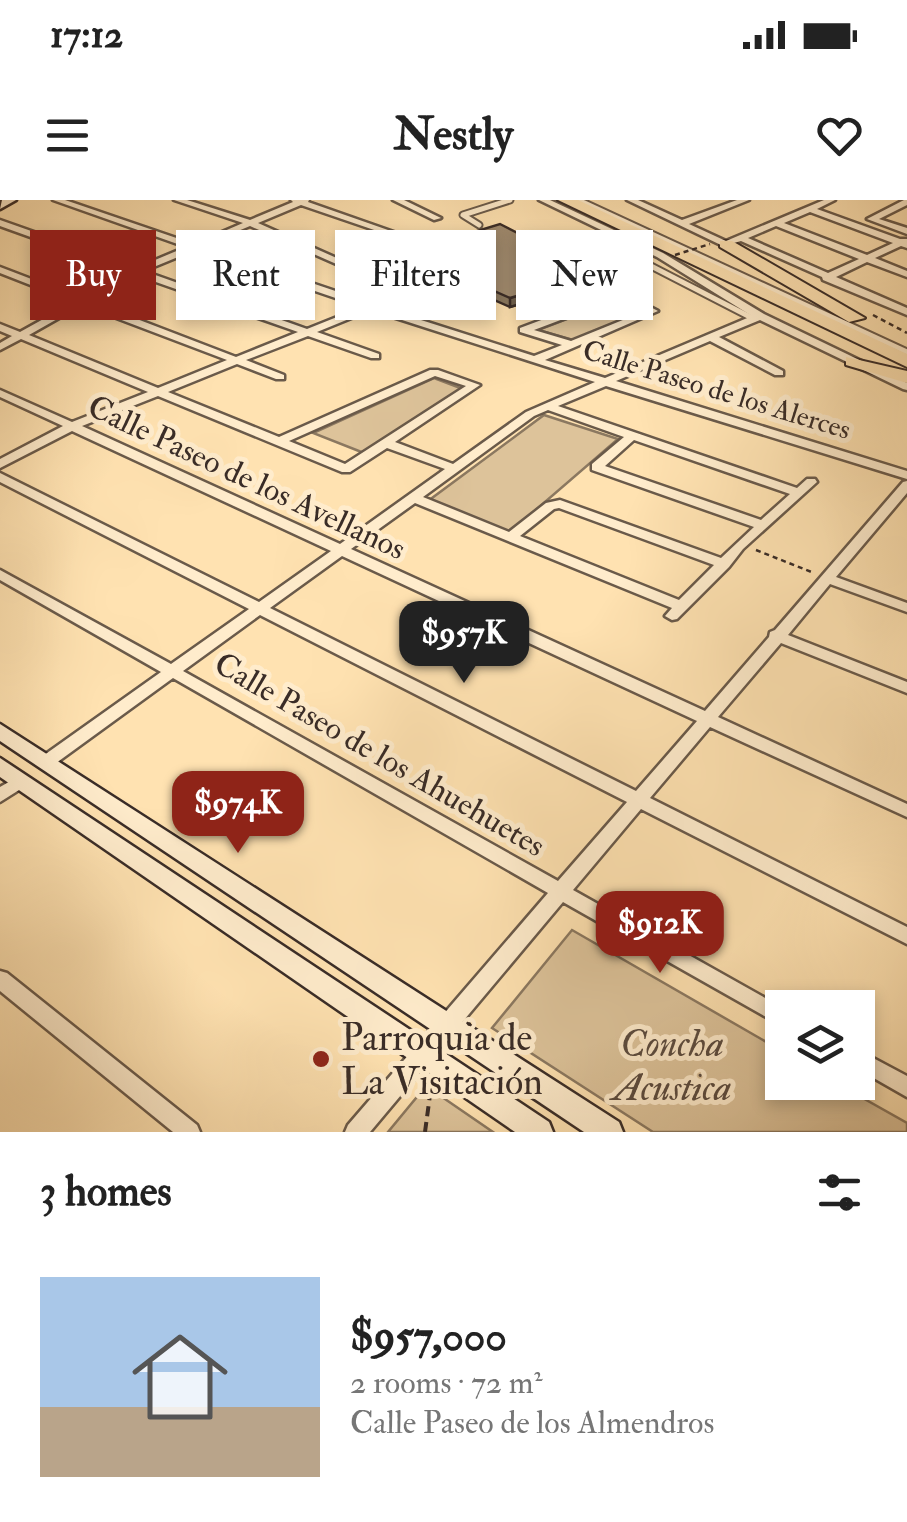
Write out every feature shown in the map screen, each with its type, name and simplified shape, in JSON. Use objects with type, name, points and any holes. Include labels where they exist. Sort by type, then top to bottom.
[{"type":"highway","points":[[564,200],[608,230]]},
{"type":"highway","points":[[564,200],[907,361]]},
{"type":"highway","points":[[604,200],[856,318]]},
{"type":"highway","points":[[726,242],[907,347]]},
{"type":"highway","points":[[853,362],[907,377]]},
{"type":"street","points":[[0,206],[10,200]]},
{"type":"street","name":"Calle Paseo de los Alerces","points":[[57,200],[176,239]]},
{"type":"street","points":[[178,200],[248,222],[335,260]]},
{"type":"street","points":[[397,200],[437,218]]},
{"type":"street","points":[[543,200],[598,230]]},
{"type":"street","points":[[631,200],[726,242],[907,312]]},
{"type":"street","points":[[649,208],[670,200]]},
{"type":"street","points":[[684,224],[745,200]]},
{"type":"street","points":[[726,242],[831,200]]},
{"type":"street","points":[[229,230],[300,201],[384,230]]},
{"type":"street","points":[[907,202],[871,219],[907,231]]},
{"type":"street","points":[[810,209],[905,243]]},
{"type":"street","points":[[0,223],[30,234]]},
{"type":"street","points":[[776,223],[907,274]]},
{"type":"street","points":[[826,278],[905,243]]},
{"type":"street","points":[[653,260],[757,318],[907,387]]},
{"type":"street","points":[[0,270],[30,281]]},
{"type":"street","points":[[156,280],[375,356]]},
{"type":"street","points":[[537,359],[573,345],[654,311],[618,294],[524,330],[573,345]]},
{"type":"street","points":[[46,762],[546,406],[757,318]]},
{"type":"street","points":[[0,347],[45,320]]},
{"type":"street","points":[[131,320],[280,378]]},
{"type":"street","points":[[0,464],[72,426],[337,320]]},
{"type":"street","name":"Calle Paseo de los Alerces","points":[[415,320],[907,475]]},
{"type":"street","points":[[0,327],[155,392],[278,442],[346,469],[475,385],[434,372],[278,442]]},
{"type":"street","points":[[710,337],[779,373]]},
{"type":"street","name":"Calle Paseo de los Avellanos","points":[[0,393],[907,811]]},
{"type":"street","points":[[546,406],[796,492]]},
{"type":"street","points":[[632,436],[596,467],[762,525]]},
{"type":"street","points":[[388,444],[454,469]]},
{"type":"street","points":[[0,477],[907,936]]},
{"type":"street","points":[[414,498],[677,611],[810,482]]},
{"type":"street","points":[[356,1132],[907,485]]},
{"type":"street","points":[[512,537],[555,503],[724,564]]},
{"type":"street","name":"Calle Paseo de los Ahuehuetes","points":[[0,574],[765,1006]]},
{"type":"street","points":[[827,578],[907,608]]},
{"type":"street","points":[[776,635],[907,688]]},
{"type":"street","points":[[0,731],[608,1132]]},
{"type":"street","points":[[7,781],[539,1132]]},
{"type":"street","points":[[0,979],[189,1132]]},
{"type":"street","points":[[875,1069],[907,1087]]},
{"type":"lane","points":[[479,225],[463,215],[510,200]]},
{"type":"lane","points":[[578,200],[907,347]]},
{"type":"lane","points":[[586,200],[907,347]]},
{"type":"lane","points":[[653,260],[757,318]]},
{"type":"path","points":[[675,255],[726,242]]},
{"type":"path","points":[[740,547],[827,578]]},
{"type":"path","points":[[425,1132],[430,1095]]},
{"type":"green space","points":[[564,320],[622,320],[573,340],[538,330]]},
{"type":"green space","points":[[434,378],[463,389],[364,453],[313,433]]},
{"type":"green space","points":[[544,415],[618,439],[509,533],[428,501]]},
{"type":"green space","name":"Concha Acustica","points":[[572,930],[765,1041],[765,1100],[866,1100],[907,1123],[907,1132],[653,1132],[492,1028]]},
{"type":"green space","points":[[426,1086],[493,1132],[388,1132]]},
{"type":"building","points":[[500,224],[516,232],[516,296],[510,298],[496,292],[496,230],[480,230]]},
{"type":"place","name":"Parroquia de La Visitación","points":[[321,1059]]}]
